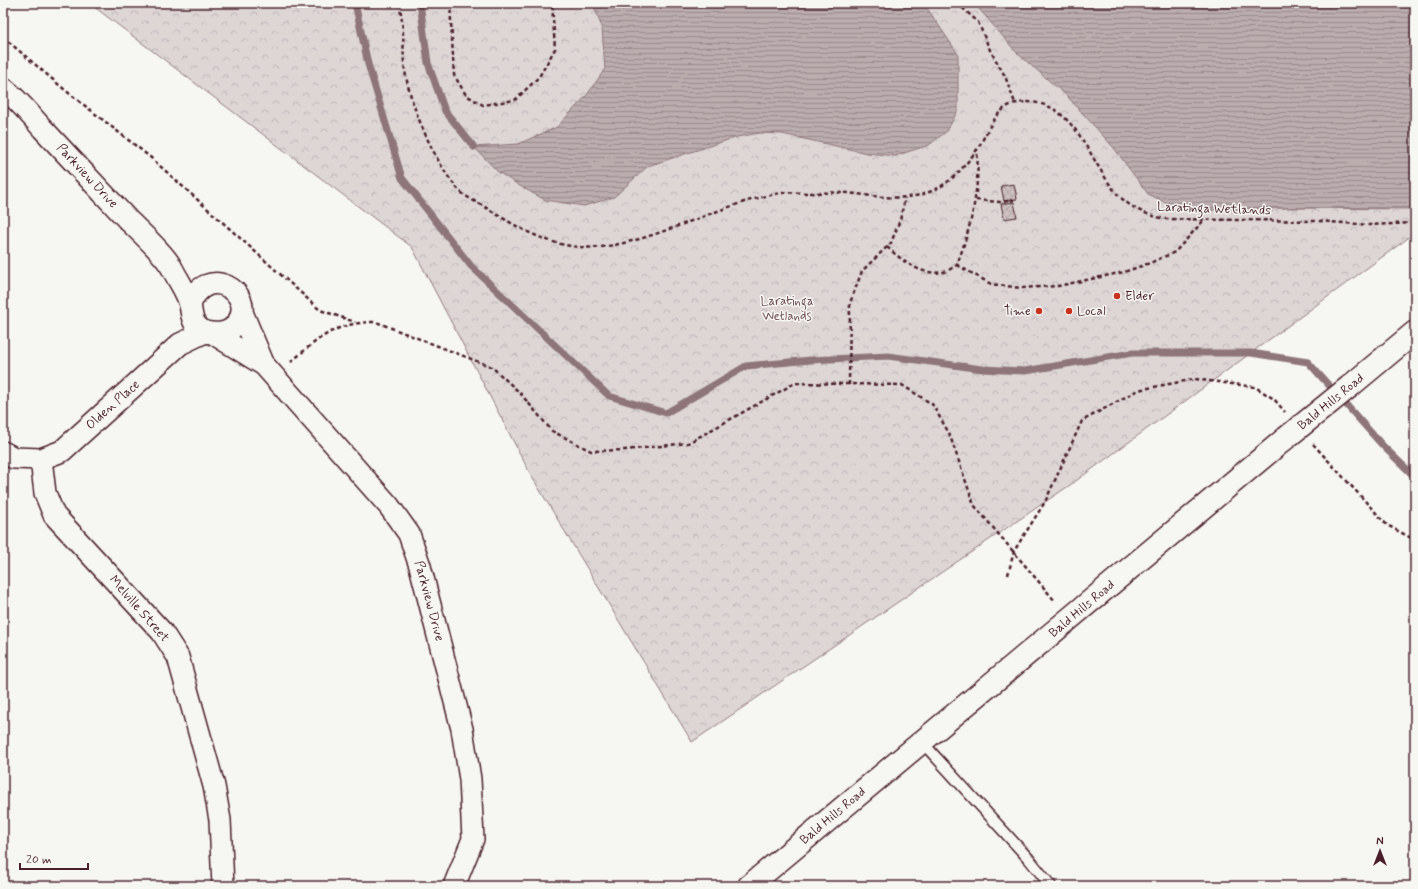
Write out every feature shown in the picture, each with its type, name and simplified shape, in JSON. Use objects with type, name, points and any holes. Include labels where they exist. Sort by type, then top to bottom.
[{"type":"main road","name":"Bald Hills Road","points":[[749,886],[1415,332]]},
{"type":"street","name":"Parkview Drive","points":[[3,88],[171,266],[190,308]]},
{"type":"street","name":"Parkview Drive","points":[[171,266],[218,283]]},
{"type":"street","points":[[180,344],[193,296],[199,289],[206,285],[218,283],[226,285],[234,290],[239,297],[242,312],[239,321],[233,328],[225,332],[209,333],[197,327],[192,319],[190,308]]},
{"type":"street","name":"Parkview Drive","points":[[242,312],[269,371]]},
{"type":"street","name":"Parkview Drive","points":[[209,333],[269,371],[389,506],[409,534],[420,566],[462,729],[470,779],[473,839],[454,886]]},
{"type":"street","name":"Olden Place","points":[[41,458],[62,451],[180,344],[209,333]]},
{"type":"street","points":[[3,452],[14,458],[41,458]]},
{"type":"street","name":"Melville Street","points":[[41,458],[45,493],[54,515],[162,632],[178,657],[214,786],[220,820],[223,886]]},
{"type":"lane","points":[[922,742],[1029,859],[1051,886]]},
{"type":"path","points":[[399,3],[404,24],[404,67],[416,113],[442,165],[460,191],[529,234],[560,244],[588,248],[613,245],[658,235],[701,216],[742,203],[783,193],[845,192],[878,197],[905,198],[933,191],[950,180],[977,149],[1000,112],[1015,103],[1006,76],[990,50],[978,22],[957,3]]},
{"type":"path","points":[[450,3],[454,75],[466,96],[483,105],[515,100],[539,76],[555,49],[552,3]]},
{"type":"path","points":[[3,37],[71,95],[150,157],[320,310],[356,322]]},
{"type":"path","name":"Laratinga Wetlands","points":[[1015,103],[1034,103],[1050,106],[1062,115],[1076,128],[1108,183],[1121,198],[1136,209],[1151,216],[1204,219],[1318,221],[1369,226],[1415,223]]},
{"type":"path","points":[[887,247],[902,260],[921,271],[944,272],[956,265],[965,240],[976,200],[979,175],[977,149]]},
{"type":"path","points":[[849,385],[850,303],[862,271],[891,243],[900,220],[905,198]]},
{"type":"path","points":[[976,200],[1000,202],[1014,200]]},
{"type":"path","points":[[956,265],[990,284],[1021,288],[1058,286],[1124,272],[1175,252],[1204,219]]},
{"type":"path","points":[[269,371],[334,329],[356,322],[376,322],[492,367],[520,393],[552,431],[591,451],[625,450],[688,443],[795,384],[902,385],[932,404],[949,433],[974,505],[1070,619]]},
{"type":"path","points":[[1008,575],[1014,551],[1045,502],[1082,421],[1138,390],[1195,379],[1255,387],[1274,399],[1285,412]]},
{"type":"path","points":[[1312,443],[1387,525],[1415,540]]},
{"type":"green space","name":"Laratinga Wetlands","points":[[89,3],[1415,3],[1415,233],[1073,483],[692,742],[532,477],[412,247]]},
{"type":"shaded area","points":[[593,3],[922,3],[958,54],[958,110],[947,131],[929,145],[895,156],[867,153],[782,134],[760,133],[737,137],[648,166],[614,197],[584,206],[545,200],[498,172],[474,147],[518,144],[557,127],[587,95],[605,69],[602,28]]},
{"type":"shaded area","points":[[974,3],[1415,3],[1415,209],[1290,208],[1202,210],[1171,205],[1148,194],[1114,148],[1067,96],[1017,53]]},
{"type":"building","points":[[1014,184],[1017,199],[1004,201],[1001,186]]},
{"type":"building","points":[[1014,202],[1017,217],[1004,219],[1001,204]]},
{"type":"waterway","points":[[355,3],[368,64],[402,178],[471,266],[609,396],[666,413],[746,366],[811,360],[888,356],[982,369],[1025,371],[1132,353],[1251,353],[1308,362],[1383,446],[1415,477]]},
{"type":"waterway","points":[[420,3],[428,63],[445,111],[474,147]]},
{"type":"place","name":"Elder","points":[[1117,296]]},
{"type":"place","name":"Time","points":[[1039,311]]},
{"type":"place","name":"Local","points":[[1069,311]]}]
